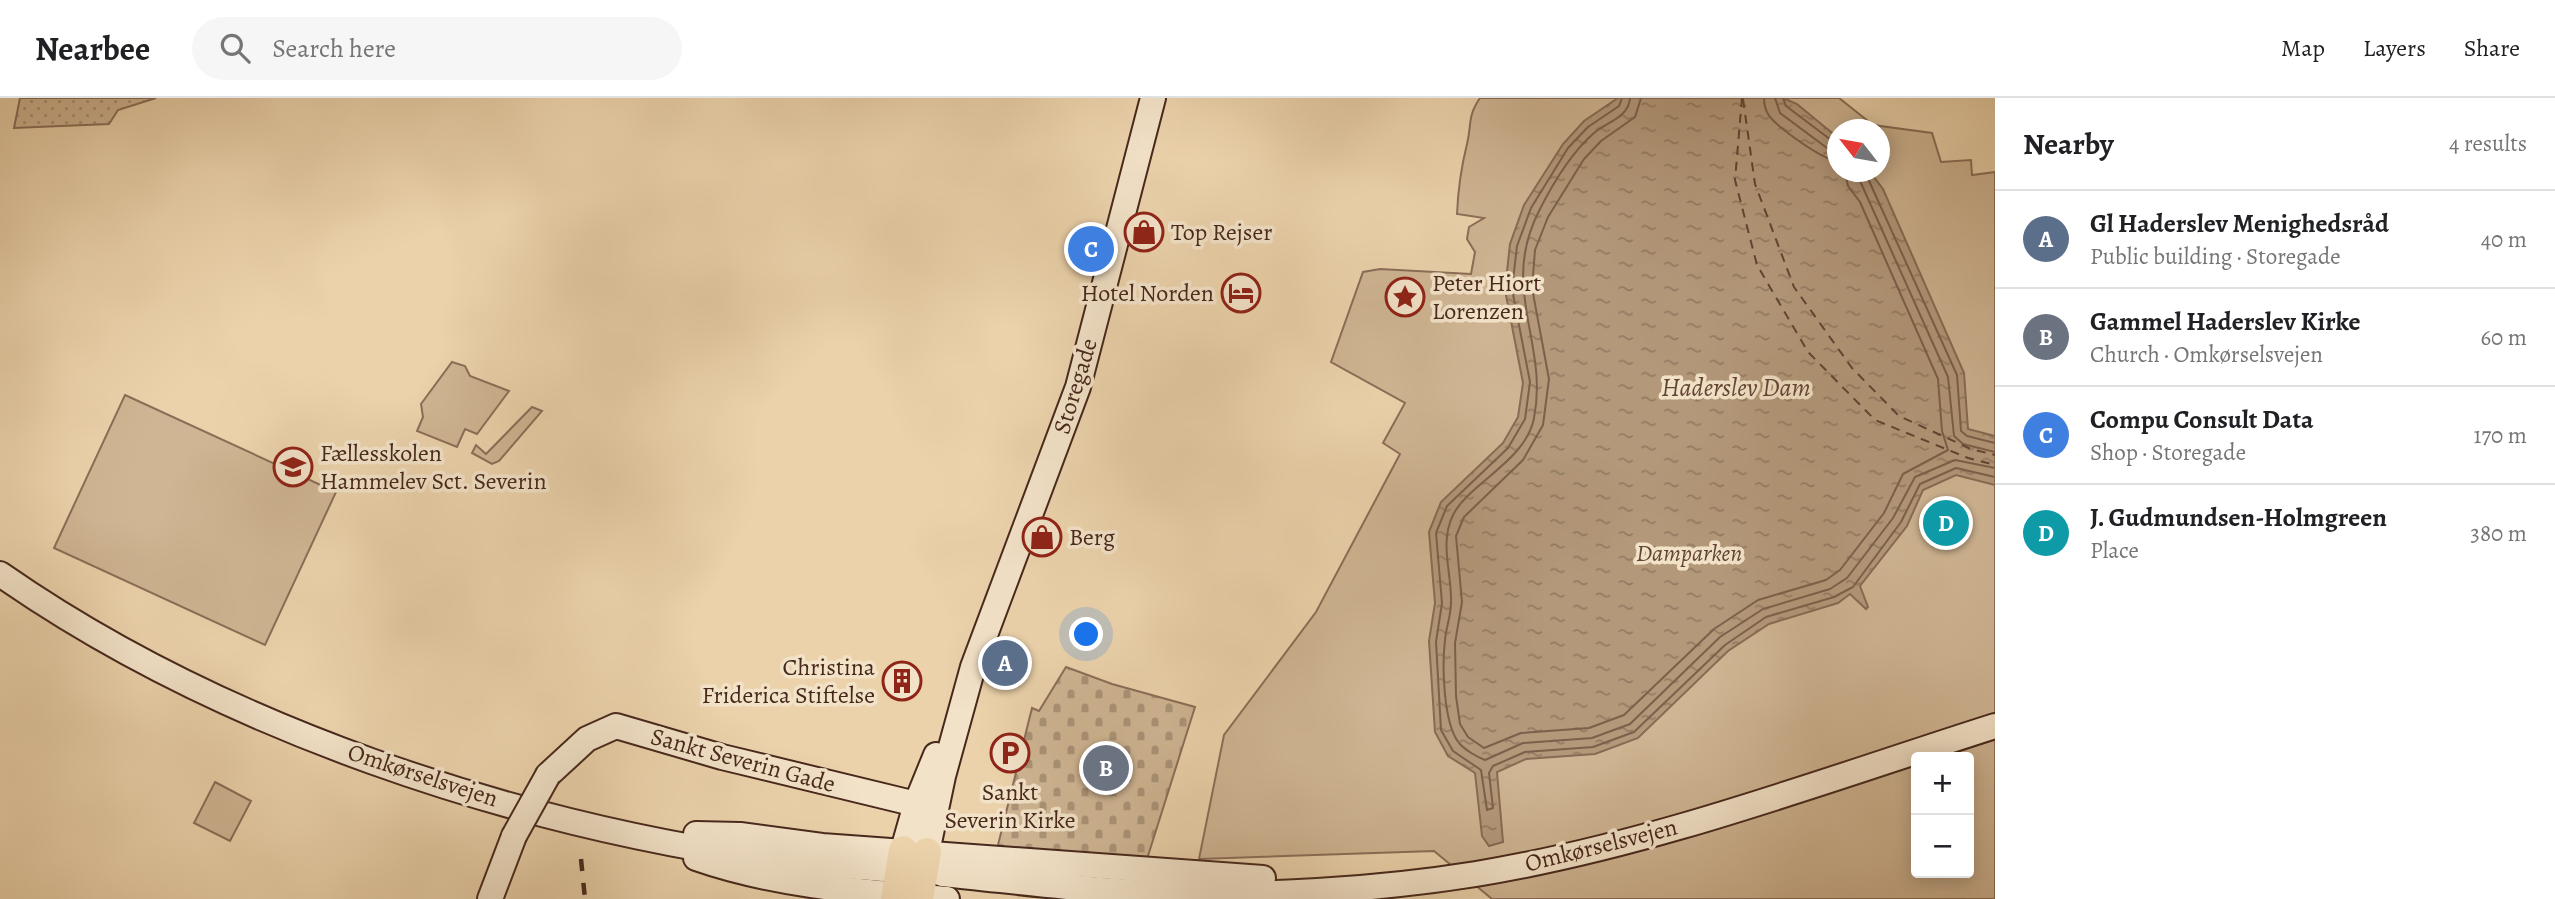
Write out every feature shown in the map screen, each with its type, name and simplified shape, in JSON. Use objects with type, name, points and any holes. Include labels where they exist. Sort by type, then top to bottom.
[{"type":"main road","name":"Storegade","points":[[922,857],[916,804],[973,667],[1077,387],[1153,98]]},
{"type":"main road","name":"Omkørselsvejen","points":[[0,574],[122,650],[237,707],[456,789],[625,833]]},
{"type":"main road","name":"Storegade","points":[[922,857],[973,667]]},
{"type":"main road","name":"Sankt Severin Gade","points":[[490,899],[514,836],[548,775],[575,748],[599,732],[616,726],[722,757],[916,804]]},
{"type":"main road","name":"Omkørselsvejen","points":[[1368,886],[1473,874],[1587,849],[1709,817],[1995,726]]},
{"type":"main road","points":[[625,833],[731,870],[787,882],[909,894],[922,857],[943,741]]},
{"type":"main road","points":[[625,833],[740,835],[922,857],[1368,886]]},
{"type":"main road","points":[[1313,899],[1368,886]]},
{"type":"green space","points":[[20,98],[156,98],[118,110],[109,124],[14,128]]},
{"type":"green space","name":"Damparken","points":[[1480,98],[1839,98],[1865,119],[1827,119],[1827,182],[1890,182],[1890,127],[1932,133],[1941,162],[1971,160],[1972,175],[1995,172],[1995,899],[1492,899],[1434,851],[1199,859],[1224,735],[1316,612],[1400,454],[1383,443],[1405,403],[1331,362],[1363,272],[1380,269],[1471,274],[1475,252],[1467,239],[1469,227],[1484,218],[1457,214],[1461,170],[1471,116]]},
{"type":"green space","points":[[452,362],[465,366],[470,376],[509,391],[477,434],[465,429],[457,447],[417,431],[423,417],[421,404]]},
{"type":"green space","points":[[125,395],[336,492],[265,645],[54,548]]},
{"type":"green space","points":[[532,407],[542,411],[499,461],[492,464],[472,453],[476,445],[486,454]]},
{"type":"green space","points":[[1066,667],[1112,684],[1195,707],[1147,859],[997,849],[1032,708],[1039,711]]},
{"type":"green space","points":[[215,782],[251,801],[230,841],[194,823]]},
{"type":"water","name":"Haderslev Dam","points":[[1618,98],[1783,98],[1797,104],[1827,129],[1827,182],[1878,182],[1883,189],[1964,373],[1968,429],[1995,436],[1995,485],[1956,475],[1923,490],[1907,526],[1860,586],[1868,607],[1866,609],[1850,594],[1838,603],[1769,624],[1728,651],[1638,738],[1595,754],[1526,759],[1497,772],[1503,842],[1489,846],[1482,836],[1475,773],[1448,756],[1435,732],[1429,641],[1435,603],[1429,532],[1441,502],[1503,443],[1518,417],[1523,383],[1505,290],[1510,244],[1524,205],[1563,144],[1584,121]]},
{"type":"ferry route","points":[[1742,98],[1735,180],[1757,265],[1808,352],[1875,420],[1968,458],[1995,465]]},
{"type":"ferry route","points":[[1743,99],[1755,184],[1794,287],[1852,368],[1899,416],[1971,449],[1995,455]]},
{"type":"railway","points":[[581,859],[585,899]]},
{"type":"place","name":"Top Rejser","points":[[1144,232]]},
{"type":"place","name":"Compu Consult Data","points":[[1091,249]]},
{"type":"place","name":"Hotel Norden","points":[[1241,293]]},
{"type":"place","name":"Peter Hiort Lorenzen","points":[[1405,297]]},
{"type":"place","name":"Fællesskolen Hammelev Sct. Severin","points":[[293,467]]},
{"type":"place","name":"J. Gudmundsen-Holmgreen","points":[[1946,523]]},
{"type":"place","name":"Berg","points":[[1042,537]]},
{"type":"place","name":"Gl Haderslev Menighedsråd","points":[[1005,663]]},
{"type":"place","name":"Christina Friderica Stiftelse","points":[[902,681]]},
{"type":"place","name":"Sankt Severin Kirke","points":[[1010,753]]},
{"type":"place","name":"Gammel Haderslev Kirke","points":[[1106,768]]}]
